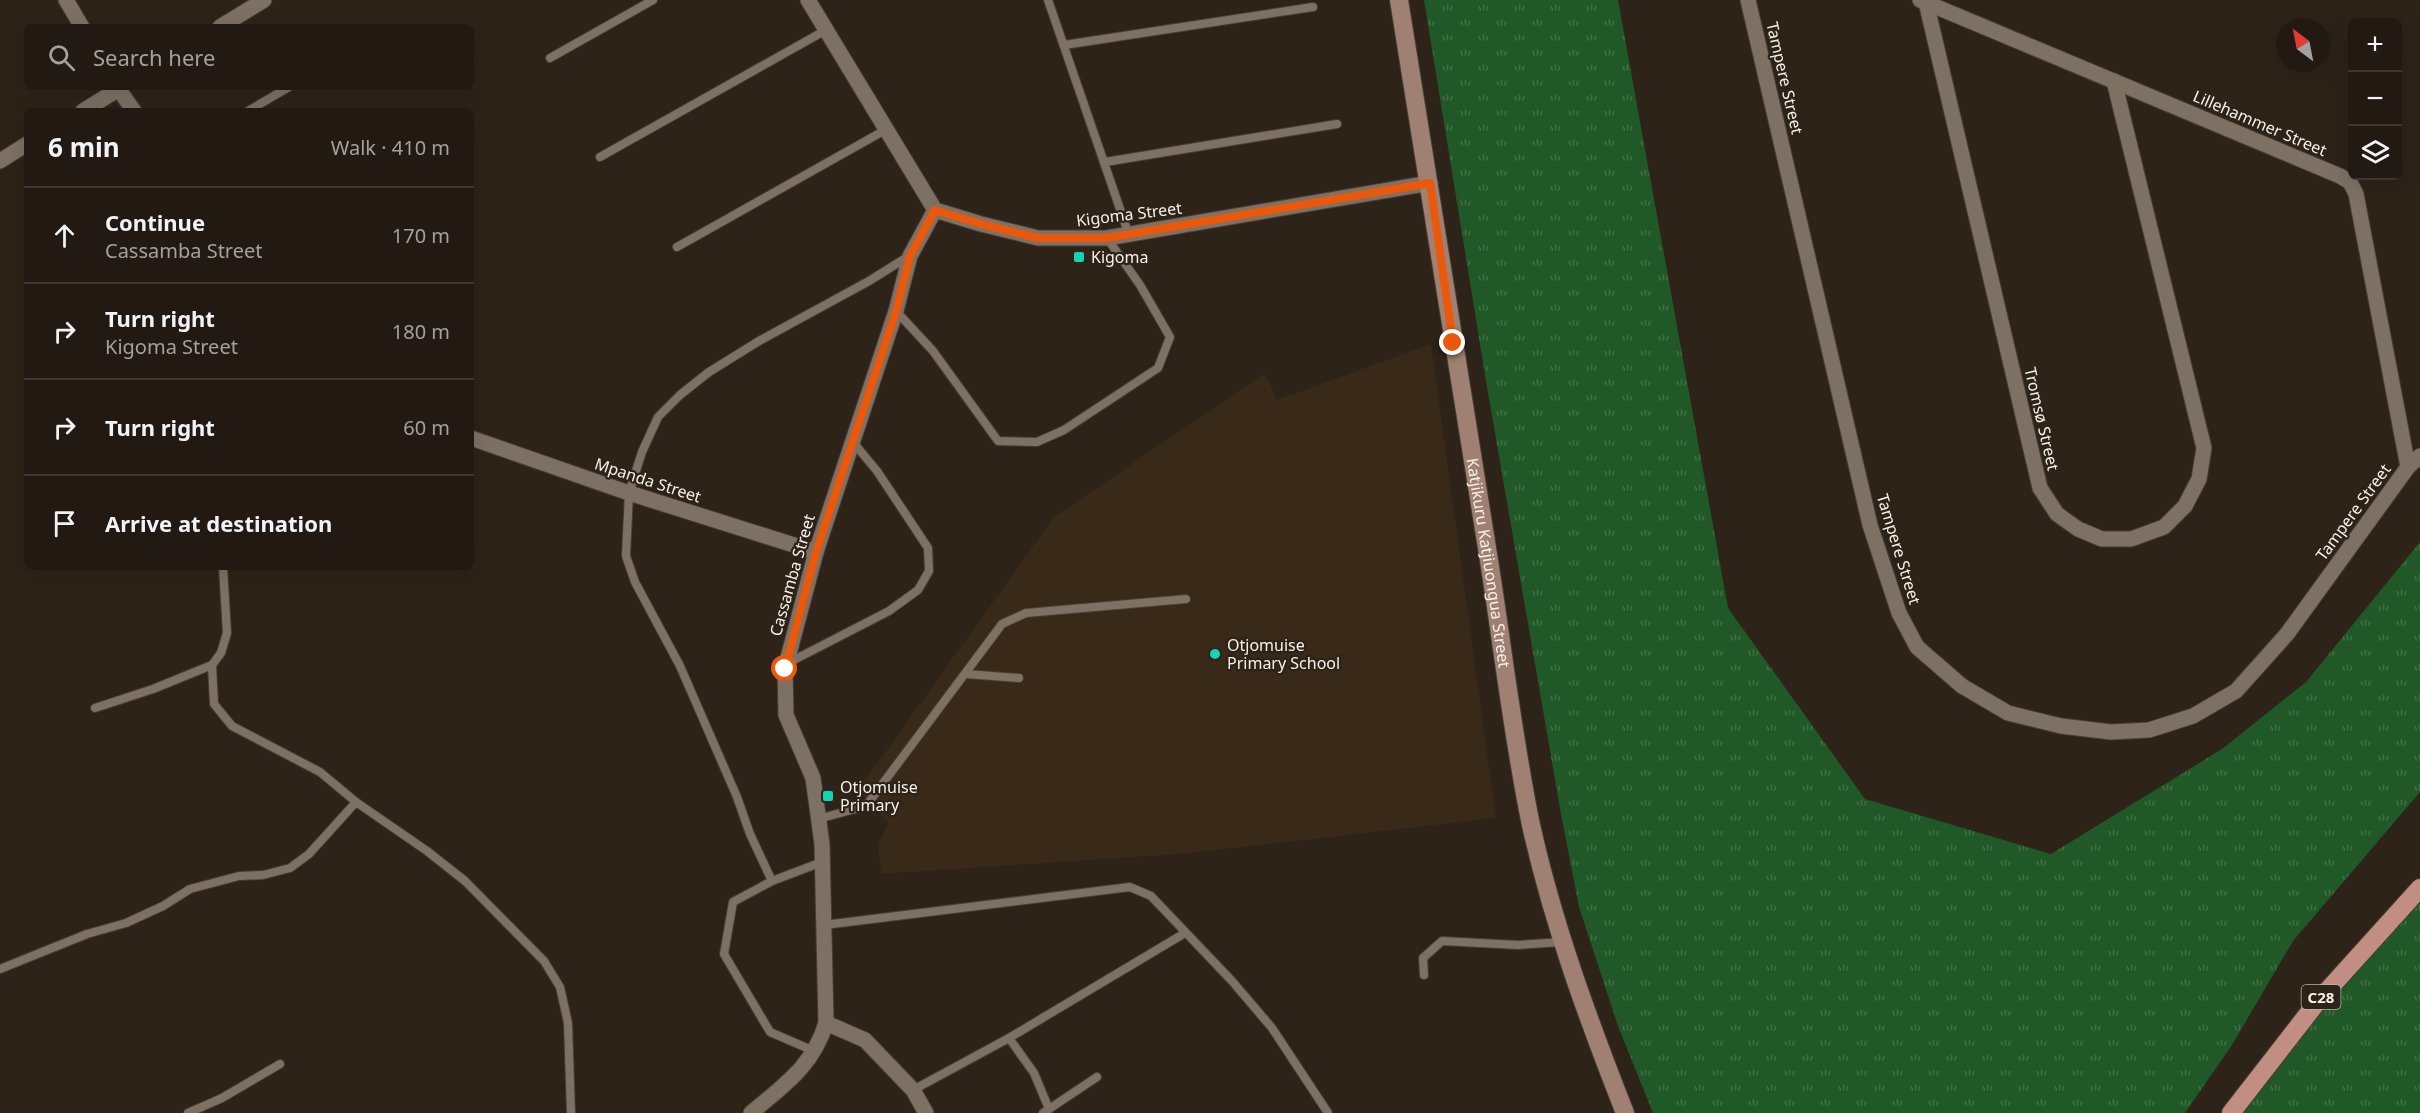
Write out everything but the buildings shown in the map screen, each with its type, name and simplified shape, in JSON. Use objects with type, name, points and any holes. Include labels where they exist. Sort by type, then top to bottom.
[{"type":"main road","name":"C28","points":[[2231,1113],[2318,1001],[2420,888]]},
{"type":"street","points":[[66,0],[80,24]]},
{"type":"street","points":[[225,24],[264,0]]},
{"type":"street","points":[[808,0],[935,210]]},
{"type":"street","name":"Katjikuru Katjiuongua Street","points":[[1399,0],[1531,825],[1562,942],[1587,1018],[1625,1113]]},
{"type":"street","name":"Tampere Street","points":[[1749,0],[1870,525],[1883,569],[1899,613],[1917,646],[1962,686],[2008,712],[2061,726],[2111,732],[2149,730],[2193,716],[2236,691],[2287,634],[2408,467],[2420,456]]},
{"type":"street","name":"Lillehammer Street","points":[[1923,1],[2350,182],[2356,194],[2408,467]]},
{"type":"street","name":"Tromsø Street","points":[[1923,1],[2040,488],[2057,514],[2078,528],[2102,539],[2131,539],[2164,527],[2184,506],[2199,479],[2204,447],[2114,81]]},
{"type":"street","points":[[87,108],[117,90]]},
{"type":"street","points":[[121,90],[132,108]]},
{"type":"street","points":[[0,160],[24,146]]},
{"type":"street","name":"Kigoma Street","points":[[935,210],[1038,238],[1107,238],[1430,183]]},
{"type":"street","name":"Cassamba Street","points":[[751,1113],[804,1067],[820,1042],[826,1023],[819,819],[813,778],[786,715],[786,664],[816,552],[896,311],[910,256],[935,210]]},
{"type":"street","name":"Mpanda Street","points":[[474,439],[629,493],[816,552]]},
{"type":"street","points":[[826,1023],[866,1040],[914,1090],[926,1113]]},
{"type":"lane","points":[[550,58],[652,0]]},
{"type":"lane","points":[[1048,0],[1129,235]]},
{"type":"lane","points":[[1064,45],[1313,7]]},
{"type":"lane","points":[[600,157],[826,30]]},
{"type":"lane","points":[[253,108],[285,90]]},
{"type":"lane","points":[[1105,162],[1338,124]]},
{"type":"lane","points":[[677,247],[887,129]]},
{"type":"lane","points":[[896,311],[933,351],[998,441],[1036,441],[1064,430],[1158,368],[1170,337],[1140,285],[1107,238]]},
{"type":"lane","points":[[772,881],[680,666],[634,582],[626,556],[629,493],[642,452],[658,417],[680,395],[709,372],[759,341],[859,287],[910,256]]},
{"type":"lane","points":[[786,664],[889,611],[918,591],[929,571],[928,548],[877,471],[852,441]]},
{"type":"lane","points":[[94,708],[153,689],[212,665],[221,653],[227,633],[223,570]]},
{"type":"lane","points":[[819,819],[866,806],[1002,624],[1026,613],[1186,599]]},
{"type":"lane","points":[[212,665],[214,704],[232,726],[320,772],[356,802],[427,851],[465,881],[544,961],[560,987],[568,1023],[571,1113]]},
{"type":"lane","points":[[966,674],[1018,678]]},
{"type":"lane","points":[[0,969],[87,934],[126,923],[163,906],[190,889],[239,876],[264,875],[290,868],[309,854],[356,802]]},
{"type":"lane","points":[[814,1052],[770,1032],[724,954],[733,902],[772,881],[822,862]]},
{"type":"lane","points":[[824,925],[1130,887],[1151,896],[1232,981],[1272,1028],[1329,1113]]},
{"type":"lane","points":[[914,1090],[1009,1038],[1185,933]]},
{"type":"lane","points":[[1424,975],[1423,957],[1442,941],[1518,945],[1562,942]]},
{"type":"lane","points":[[1009,1038],[1034,1073],[1046,1111],[1097,1077]]},
{"type":"lane","points":[[188,1113],[222,1098],[280,1064]]},
{"type":"shaded area","name":"Otjomuise Primary School","points":[[1431,344],[1496,818],[1182,854],[881,874],[878,844],[888,823],[858,790],[1054,517],[1265,373],[1277,400]]},
{"type":"green space","points":[[1424,0],[1618,0],[1728,608],[1865,799],[2051,854],[2222,749],[2306,682],[2420,542],[2420,792],[2293,941],[2232,1045],[2185,1113],[1653,1113],[1618,1026],[1579,907],[1486,381]]},
{"type":"green space","points":[[2420,888],[2420,1113],[2231,1113]]},
{"type":"place","name":"Kigoma","points":[[1079,257]]},
{"type":"place","name":"Otjomuise Primary School","points":[[1215,654]]},
{"type":"place","name":"Otjomuise Primary","points":[[828,796]]},
{"type":"route","points":[[785,669],[816,552],[896,311],[910,256],[935,210],[1038,238],[1107,238],[1430,183],[1453,343]]}]
